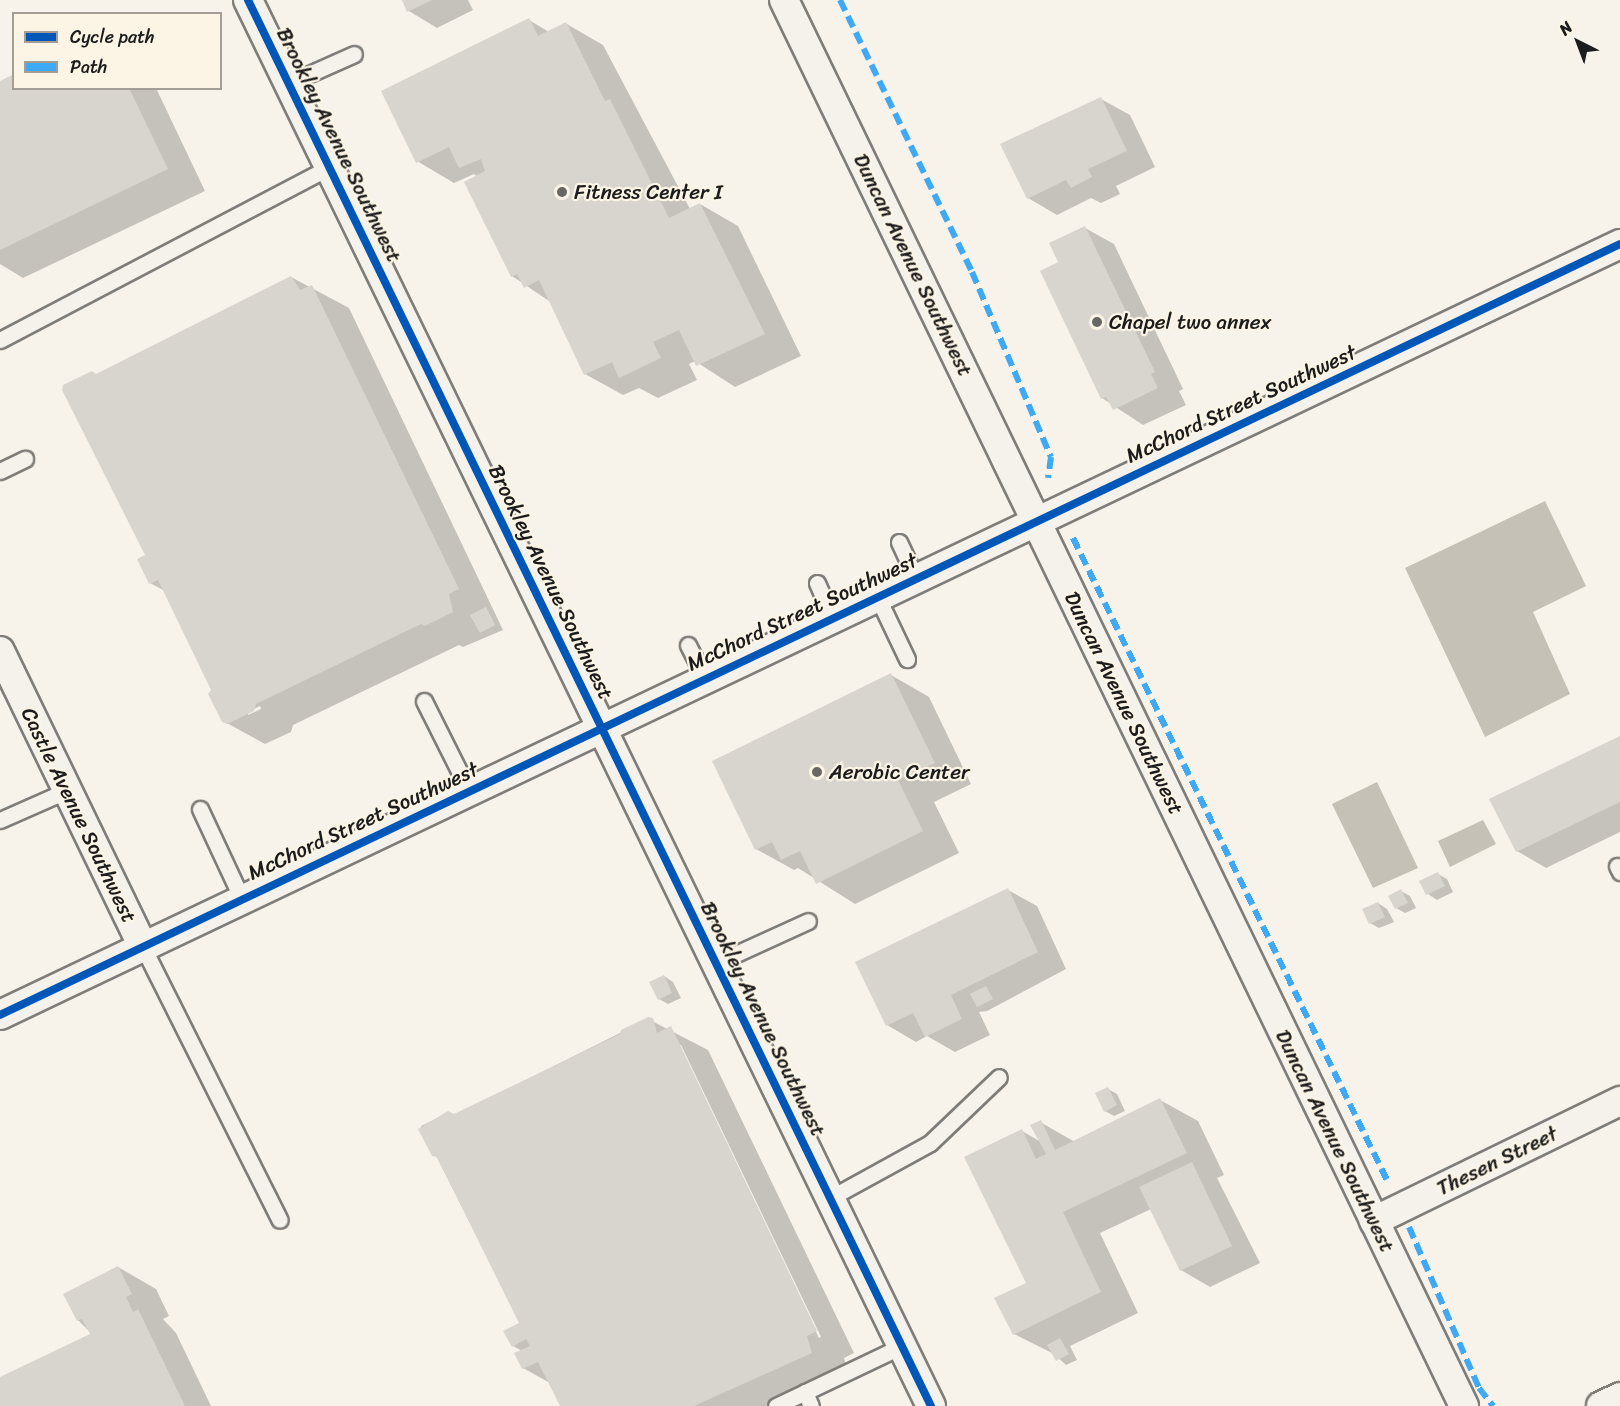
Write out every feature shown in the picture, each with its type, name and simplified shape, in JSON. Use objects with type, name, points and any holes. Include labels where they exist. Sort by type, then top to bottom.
[{"type":"street","name":"Brookley Avenue Southwest","points":[[248,0],[931,1406]]},
{"type":"street","name":"Duncan Avenue Southwest","points":[[784,0],[1464,1406]]},
{"type":"street","name":"McChord Street Southwest","points":[[0,1015],[832,617],[1037,522],[1620,244]]},
{"type":"street","name":"Castle Avenue Southwest","points":[[0,651],[143,946]]},
{"type":"street","name":"Thesen Street","points":[[1374,1221],[1620,1101]]},
{"type":"street","points":[[1601,1406],[1620,1397]]},
{"type":"lane","points":[[289,83],[354,54]]},
{"type":"lane","points":[[0,340],[330,167]]},
{"type":"lane","points":[[0,471],[25,459]]},
{"type":"lane","points":[[899,542],[916,578]]},
{"type":"lane","points":[[817,583],[832,617]]},
{"type":"lane","points":[[877,596],[907,659]]},
{"type":"lane","points":[[688,645],[705,678]]},
{"type":"lane","points":[[424,701],[469,791]]},
{"type":"lane","points":[[0,820],[68,790]]},
{"type":"lane","points":[[200,809],[242,899]]},
{"type":"lane","points":[[716,963],[808,921]]},
{"type":"lane","points":[[143,946],[280,1220]]},
{"type":"lane","points":[[830,1198],[930,1143],[999,1077]]},
{"type":"lane","points":[[776,1406],[808,1399],[902,1346]]},
{"type":"shaded area","points":[[1545,501],[1586,586],[1533,612],[1570,694],[1485,737],[1405,568]]},
{"type":"shaded area","points":[[1377,782],[1418,868],[1373,888],[1332,804]]},
{"type":"shaded area","points":[[1483,820],[1496,844],[1450,867],[1438,841]]},
{"type":"building","points":[[402,0],[432,0],[407,12]]},
{"type":"building","name":"Fitness Center I","points":[[529,18],[538,36],[566,22],[605,101],[610,99],[669,218],[700,203],[765,334],[696,366],[679,330],[653,342],[661,358],[619,378],[612,362],[584,375],[539,280],[524,288],[517,274],[511,277],[464,182],[485,171],[481,159],[459,168],[449,147],[416,163],[381,91]]},
{"type":"building","points":[[12,75],[12,90],[130,90],[168,169],[0,250],[0,81]]},
{"type":"building","points":[[1101,97],[1127,151],[1088,169],[1092,177],[1071,188],[1066,180],[1027,199],[1000,144]]},
{"type":"building","name":"Chapel two annex","points":[[1085,226],[1155,372],[1151,374],[1158,388],[1113,410],[1106,397],[1101,399],[1040,271],[1058,262],[1049,243]]},
{"type":"building","points":[[291,276],[300,290],[312,285],[459,589],[449,594],[453,612],[425,626],[421,624],[256,704],[254,711],[227,724],[222,722],[208,694],[211,690],[158,580],[149,584],[137,559],[145,555],[62,390],[63,385],[92,371],[96,374]]},
{"type":"building","points":[[486,607],[495,625],[480,633],[470,615]]},
{"type":"building","name":"Aerobic Center","points":[[891,673],[935,763],[898,780],[923,831],[816,884],[800,851],[781,860],[772,842],[755,850],[712,761]]},
{"type":"building","points":[[1620,736],[1620,802],[1516,852],[1489,799]]},
{"type":"building","points":[[1438,872],[1445,886],[1426,895],[1419,881]]},
{"type":"building","points":[[1008,888],[1038,952],[951,995],[962,1019],[925,1037],[913,1013],[886,1026],[855,962]]},
{"type":"building","points":[[1401,889],[1408,903],[1395,909],[1388,896]]},
{"type":"building","points":[[1378,902],[1385,917],[1369,924],[1362,909]]},
{"type":"building","points":[[664,975],[672,993],[658,1000],[649,982]]},
{"type":"building","points":[[986,986],[993,999],[977,1007],[970,994]]},
{"type":"building","points":[[648,1017],[653,1018],[657,1033],[671,1026],[817,1331],[807,1336],[812,1353],[694,1406],[560,1406],[538,1362],[522,1369],[514,1353],[530,1346],[526,1339],[512,1347],[503,1331],[519,1323],[437,1157],[432,1156],[418,1129],[448,1111],[454,1114],[620,1034],[621,1030]]},
{"type":"building","points":[[1108,1087],[1117,1105],[1104,1112],[1095,1093]]},
{"type":"building","points":[[1160,1098],[1187,1153],[1063,1212],[1101,1292],[1013,1335],[994,1298],[1026,1283],[964,1157],[1022,1129],[1036,1159],[1046,1154],[1030,1125],[1041,1120],[1055,1150]]},
{"type":"building","points":[[1192,1162],[1232,1246],[1180,1271],[1139,1187]]},
{"type":"building","points":[[118,1266],[132,1294],[126,1297],[133,1312],[138,1309],[185,1406],[0,1406],[0,1377],[90,1334],[82,1319],[77,1321],[63,1294]]},
{"type":"building","points":[[1060,1338],[1069,1354],[1056,1361],[1047,1345]]},
{"type":"marked path","points":[[840,0],[972,272],[1051,457],[1048,478]]},
{"type":"marked path","points":[[1073,538],[1388,1182]]},
{"type":"marked path","points":[[1409,1227],[1479,1388],[1493,1406]]},
{"type":"cycle path","points":[[248,0],[931,1406]]},
{"type":"cycle path","points":[[0,1015],[1620,244]]},
{"type":"place","name":"Fitness Center I","points":[[562,192]]},
{"type":"place","name":"Chapel two annex","points":[[1097,322]]},
{"type":"place","name":"Aerobic Center","points":[[817,772]]}]
